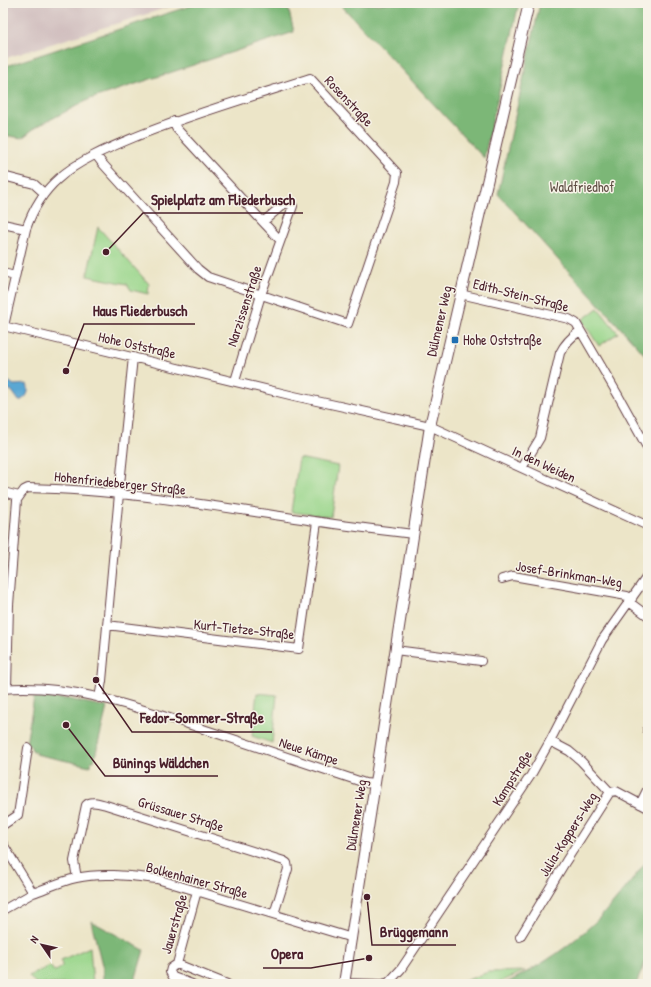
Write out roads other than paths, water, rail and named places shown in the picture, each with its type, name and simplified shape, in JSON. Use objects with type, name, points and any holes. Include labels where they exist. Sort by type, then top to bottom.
[{"type":"street","name":"Dülmener Weg","points":[[344,983],[430,426],[529,3]]},
{"type":"street","name":"Rosenstraße","points":[[3,326],[26,229],[36,204],[44,193],[59,178],[76,166],[110,147],[174,121],[310,78],[397,173],[396,182],[348,324],[261,295]]},
{"type":"street","points":[[174,121],[176,128],[280,240]]},
{"type":"street","points":[[96,155],[198,269],[208,277],[261,295]]},
{"type":"street","points":[[3,176],[34,184],[44,193]]},
{"type":"street","name":"Narzissenstraße","points":[[235,381],[261,295],[293,206],[285,203],[263,222]]},
{"type":"street","points":[[3,224],[26,229]]},
{"type":"street","points":[[3,273],[15,276]]},
{"type":"street","name":"Edith-Stein-Straße","points":[[460,294],[569,319],[576,323],[648,449]]},
{"type":"street","name":"Hohe Oststraße","points":[[3,326],[430,426]]},
{"type":"street","points":[[522,468],[540,438],[560,353],[564,345],[571,337],[580,331]]},
{"type":"street","points":[[99,698],[133,357]]},
{"type":"street","name":"In den Weiden","points":[[430,426],[648,526]]},
{"type":"street","name":"Hohenfriedeberger Straße","points":[[19,496],[28,488],[66,489],[119,494],[180,501],[317,522],[413,534]]},
{"type":"street","points":[[3,492],[19,496],[17,500],[6,605],[5,688]]},
{"type":"street","name":"Kurt-Tietze-Straße","points":[[107,625],[300,649],[317,522]]},
{"type":"street","name":"Kampstraße","points":[[344,983],[382,984],[389,982],[401,969],[531,775],[602,640],[648,575]]},
{"type":"street","name":"Josef-Brinkman-Weg","points":[[502,579],[513,576],[627,596],[630,600]]},
{"type":"street","points":[[630,600],[648,616]]},
{"type":"street","points":[[395,650],[481,661]]},
{"type":"street","name":"Neue Kämpe","points":[[5,688],[54,689],[99,698],[157,714],[365,783],[375,784]]},
{"type":"street","name":"Julia-Koppers-Weg","points":[[520,937],[566,860],[610,792],[580,761],[569,752],[550,741]]},
{"type":"street","points":[[3,825],[18,815],[28,748]]},
{"type":"street","points":[[640,804],[648,788]]},
{"type":"street","points":[[610,792],[616,791],[648,808]]},
{"type":"street","name":"Grüssauer Straße","points":[[77,878],[74,860],[86,805],[93,802],[284,861],[287,863],[288,869],[274,914]]},
{"type":"street","points":[[3,844],[33,893]]},
{"type":"street","name":"Bolkenhainer Straße","points":[[3,910],[33,893],[77,878],[101,876],[134,877],[156,879],[352,938]]},
{"type":"street","name":"Jauerstraße","points":[[192,984],[172,977],[170,972],[171,968],[177,964],[197,891]]},
{"type":"street","name":"Jauerstraße","points":[[177,964],[227,984]]},
{"type":"water","points":[[3,381],[8,381],[14,385],[27,384],[27,394],[19,401],[12,391],[8,389],[3,391]]},
{"type":"place","name":"Spielplatz am Fliederbusch","points":[[106,252]]},
{"type":"place","name":"Hohe Oststraße","points":[[455,340]]},
{"type":"place","name":"Haus Fliederbusch","points":[[66,371]]},
{"type":"place","name":"Fedor-Sommer-Straße","points":[[96,680]]},
{"type":"place","name":"Bünings Wäldchen","points":[[66,725]]},
{"type":"place","name":"Brüggemann","points":[[367,897]]},
{"type":"place","name":"Opera","points":[[369,958]]},
{"type":"park label","name":"Waldfriedhof","points":[[582,187]]}]
